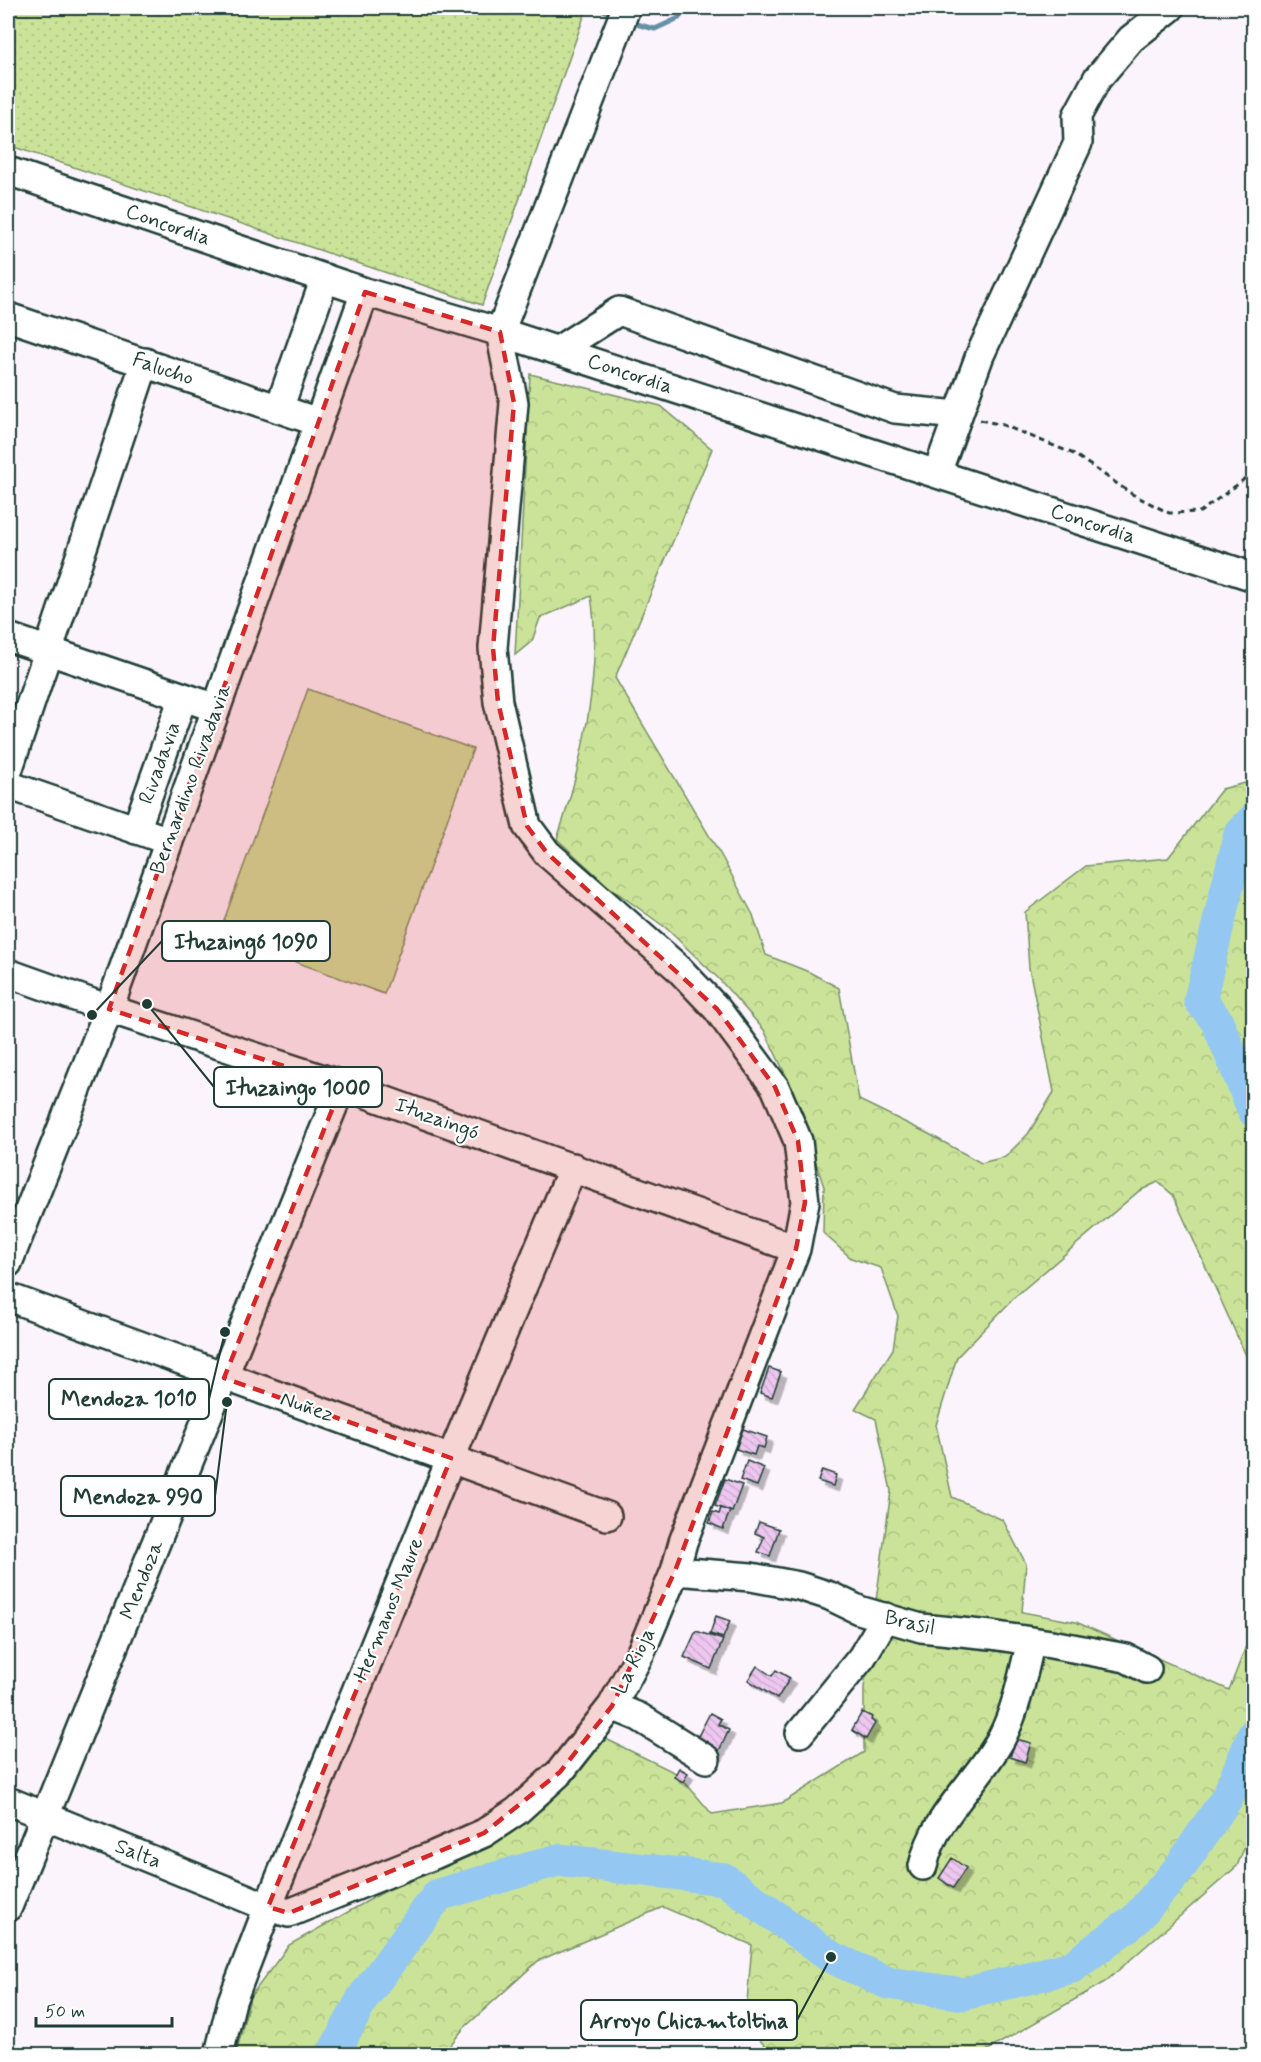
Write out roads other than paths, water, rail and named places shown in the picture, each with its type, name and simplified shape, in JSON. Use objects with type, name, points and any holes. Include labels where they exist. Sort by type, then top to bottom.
[{"type":"street","points":[[500,332],[626,8]]},
{"type":"street","points":[[937,473],[980,355],[1078,143],[1077,116],[1097,79],[1131,39],[1170,8]]},
{"type":"street","name":"Concordia","points":[[8,171],[365,292],[558,350],[1254,577]]},
{"type":"street","points":[[279,409],[325,278]]},
{"type":"street","name":"Bernardino Rivadavia","points":[[8,1263],[109,1009],[365,292]]},
{"type":"street","points":[[558,350],[619,311],[895,409],[958,415]]},
{"type":"street","name":"Falucho","points":[[8,317],[318,422]]},
{"type":"street","name":"La Rioja","points":[[279,1910],[434,1855],[484,1833],[517,1811],[560,1772],[612,1706],[641,1652],[675,1571],[687,1531],[796,1249],[805,1202],[798,1141],[775,1087],[717,1009],[677,967],[547,853],[527,826],[498,702],[493,648],[514,403],[500,332]]},
{"type":"street","points":[[8,771],[145,362]]},
{"type":"street","points":[[8,637],[216,708]]},
{"type":"street","name":"Rivadavia","points":[[136,830],[183,697]]},
{"type":"street","points":[[8,785],[169,841]]},
{"type":"street","name":"Ituzaingó","points":[[8,973],[109,1009],[342,1085],[796,1249]]},
{"type":"street","name":"Mendoza","points":[[8,1907],[342,1085]]},
{"type":"street","name":"Hermanos Maure","points":[[219,2055],[232,2001],[254,1944],[279,1910],[450,1458],[573,1167]]},
{"type":"street","name":"Nuñez","points":[[8,1297],[224,1378],[607,1516]]},
{"type":"street","name":"Brasil","points":[[675,1571],[751,1577],[799,1586],[830,1596],[859,1610],[921,1628],[1031,1641],[1125,1658],[1147,1669]]},
{"type":"street","points":[[800,1733],[862,1657],[886,1617]]},
{"type":"street","points":[[923,1866],[927,1846],[946,1813],[974,1779],[1001,1739],[1013,1713],[1031,1641]]},
{"type":"street","points":[[612,1706],[639,1718],[706,1760]]},
{"type":"street","name":"Salta","points":[[8,1802],[279,1910]]},
{"type":"waterway","points":[[600,8],[614,16]]},
{"type":"waterway","points":[[628,22],[655,29],[679,18],[685,8]]},
{"type":"waterway","points":[[1254,819],[1240,834],[1200,1000],[1217,1021],[1254,1111]]},
{"type":"waterway","points":[[333,2054],[363,1998],[438,1895],[558,1860],[724,1879],[831,1957],[888,1983],[964,1994],[1072,1967],[1135,1920],[1179,1869],[1228,1796],[1254,1734]]},
{"type":"place","name":"Ituzaingo 1000","points":[[147,1004]]},
{"type":"place","name":"Ituzaingó 1090","points":[[92,1015]]},
{"type":"place","name":"Mendoza 1010","points":[[225,1332]]},
{"type":"place","name":"Mendoza 990","points":[[227,1402]]},
{"type":"place","name":"Arroyo Chicamtoltina","points":[[831,1957]]}]
